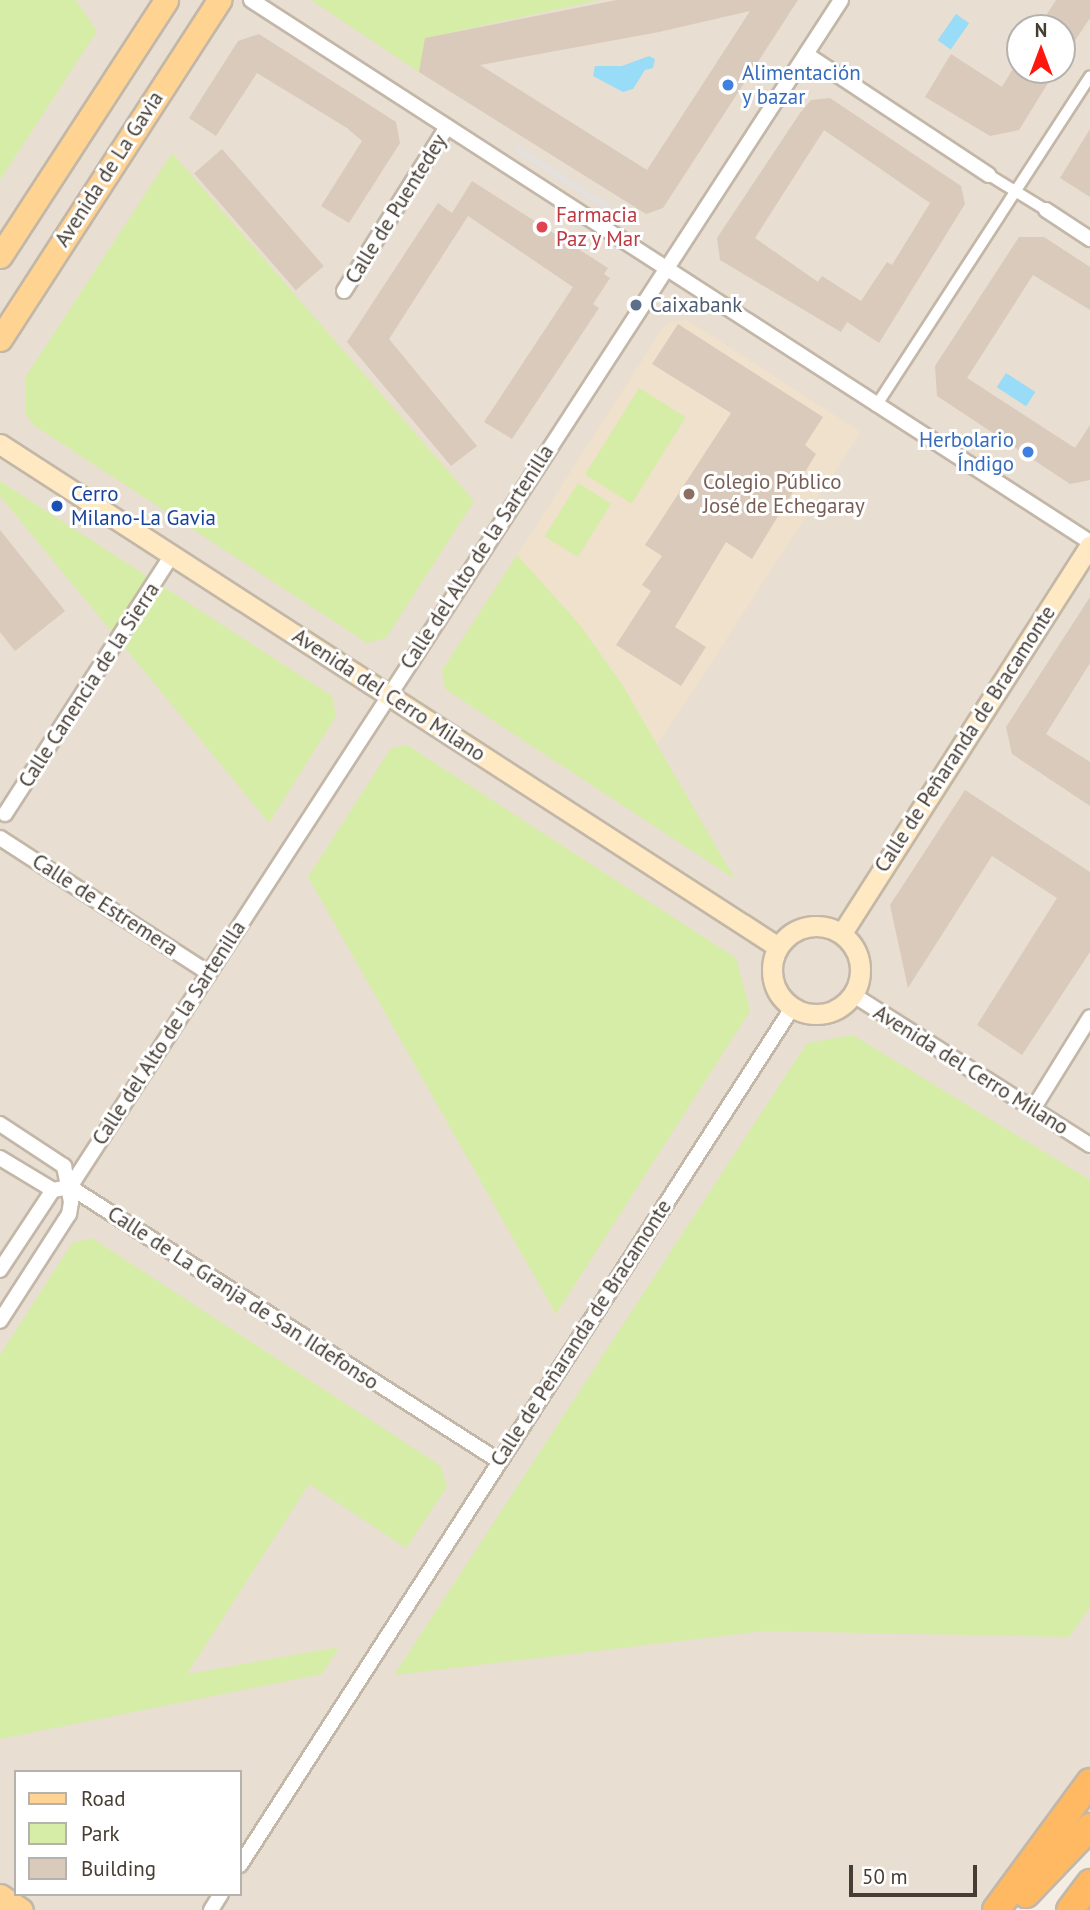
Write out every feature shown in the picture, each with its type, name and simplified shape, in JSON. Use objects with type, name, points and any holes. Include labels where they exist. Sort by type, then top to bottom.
[{"type":"highway","points":[[996,1910],[1090,1782]]},
{"type":"highway","points":[[1012,1910],[1090,1827]]},
{"type":"highway","points":[[1070,1910],[1090,1883]]},
{"type":"main road","points":[[0,256],[166,0]]},
{"type":"main road","name":"Avenida de La Gavia","points":[[0,339],[219,0]]},
{"type":"main road","name":"Avenida del Cerro Milano","points":[[0,443],[778,947]]},
{"type":"main road","name":"Calle de Peñaranda de Bracamonte","points":[[842,933],[1090,543]]},
{"type":"main road","points":[[828,927],[842,933],[860,962],[852,994],[830,1013],[804,1014],[792,1008],[774,985],[773,958],[778,947],[800,928],[828,927]]},
{"type":"main road","points":[[0,1896],[21,1910]]},
{"type":"street","name":"Calle de Puentedey","points":[[251,0],[1090,543]]},
{"type":"street","name":"Calle del Alto de la Sartenilla","points":[[0,1321],[69,1214],[70,1187],[841,0]]},
{"type":"street","points":[[806,54],[1090,239]]},
{"type":"street","points":[[876,406],[1090,76]]},
{"type":"street","name":"Calle de Puentedey","points":[[344,291],[447,127]]},
{"type":"street","name":"Calle Canencia de la Sierra","points":[[5,814],[172,555]]},
{"type":"street","name":"Calle de Estremera","points":[[0,838],[209,973]]},
{"type":"street","name":"Avenida del Cerro Milano","points":[[852,994],[1090,1145]]},
{"type":"street","name":"Calle de Peñaranda de Bracamonte","points":[[242,1862],[792,1008]]},
{"type":"street","points":[[1033,1108],[1090,1017]]},
{"type":"street","name":"Calle de La Granja de San Ildefonso","points":[[0,1124],[64,1166],[70,1187],[499,1461]]},
{"type":"street","points":[[0,1157],[53,1190],[70,1187]]},
{"type":"street","points":[[0,1270],[53,1190]]},
{"type":"shaded area","points":[[0,0],[1090,0],[1090,1782],[996,1910],[21,1910],[0,1896]]},
{"type":"shaded area","points":[[517,145],[622,213],[619,218],[514,150]]},
{"type":"shaded area","name":"Colegio Público José de Echegaray","points":[[687,320],[861,432],[657,746],[623,686],[580,625],[517,555],[666,323]]},
{"type":"green space","points":[[0,0],[76,0],[97,31],[0,180]]},
{"type":"green space","points":[[311,0],[599,0],[426,38],[419,72]]},
{"type":"green space","points":[[172,153],[474,501],[386,638],[367,643],[32,424],[25,412],[26,376]]},
{"type":"green space","points":[[639,388],[686,417],[632,504],[585,475]]},
{"type":"green space","points":[[0,481],[332,696],[336,716],[269,823],[0,496]]},
{"type":"green space","points":[[578,483],[611,504],[578,557],[545,536]]},
{"type":"green space","points":[[517,555],[580,625],[623,686],[735,879],[445,689],[442,670]]},
{"type":"green space","points":[[407,745],[736,958],[750,1011],[556,1314],[308,877],[391,748]]},
{"type":"green space","points":[[853,1035],[1090,1180],[1090,1607],[1069,1637],[765,1631],[394,1675],[807,1043]]},
{"type":"green space","points":[[92,1238],[441,1466],[447,1487],[406,1548],[309,1484],[187,1674],[339,1647],[322,1674],[0,1739],[0,1355],[72,1243]]},
{"type":"water","points":[[956,14],[969,23],[951,49],[938,40]]},
{"type":"water","points":[[649,56],[655,59],[653,68],[645,70],[633,89],[623,92],[593,76],[595,66],[622,66]]},
{"type":"water","points":[[1006,373],[1035,392],[1026,406],[997,387]]},
{"type":"building","points":[[617,0],[798,0],[663,208],[646,214],[419,72],[425,38]],"holes":[[[750,11],[647,170],[480,65],[659,32]]]},
{"type":"building","points":[[1056,0],[1090,0],[1090,18],[1076,39],[1076,14],[1047,14]]},
{"type":"building","points":[[259,34],[396,122],[400,143],[349,223],[321,206],[362,141],[347,128],[257,73],[216,136],[189,118],[238,41]]},
{"type":"building","points":[[951,54],[1002,87],[1006,80],[1006,84],[1047,84],[1019,130],[990,136],[925,97]]},
{"type":"building","points":[[830,98],[961,186],[965,204],[879,343],[847,322],[841,332],[720,260],[717,238],[811,100]],"holes":[[[824,130],[930,203],[892,265],[887,262],[861,301],[822,276],[818,282],[755,238]]]},
{"type":"building","points":[[1090,129],[1090,197],[1060,178]]},
{"type":"building","points":[[222,149],[324,266],[296,290],[194,173]]},
{"type":"building","points":[[472,181],[608,268],[604,274],[610,278],[593,304],[599,308],[512,439],[484,422],[573,287],[468,216],[389,339],[477,446],[451,466],[347,342],[438,203],[452,213]]},
{"type":"building","points":[[1019,237],[1044,237],[1090,267],[1090,310],[1033,275],[967,378],[1075,448],[1090,425],[1090,480],[1070,484],[937,396],[935,366]]},
{"type":"building","points":[[678,324],[823,417],[805,445],[816,454],[752,559],[726,542],[675,627],[706,647],[681,686],[616,645],[651,591],[642,585],[662,556],[645,545],[731,413],[652,364]]},
{"type":"building","points":[[0,530],[65,611],[15,651],[0,632]]},
{"type":"building","points":[[1090,597],[1090,663],[1046,734],[1090,762],[1090,806],[1012,754],[1006,727]]},
{"type":"building","points":[[965,790],[1090,872],[1090,952],[1022,1055],[977,1025],[1057,898],[992,856],[908,988],[890,905]]},
{"type":"place","name":"Alimentación y bazar","points":[[728,85]]},
{"type":"place","name":"Farmacia Paz y Mar","points":[[542,227]]},
{"type":"place","name":"Caixabank","points":[[636,305]]},
{"type":"place","name":"Herbolario Índigo","points":[[1028,452]]},
{"type":"place","name":"Colegio Público José de Echegaray","points":[[689,494]]},
{"type":"place","name":"Cerro Milano-La Gavia","points":[[57,506]]}]
